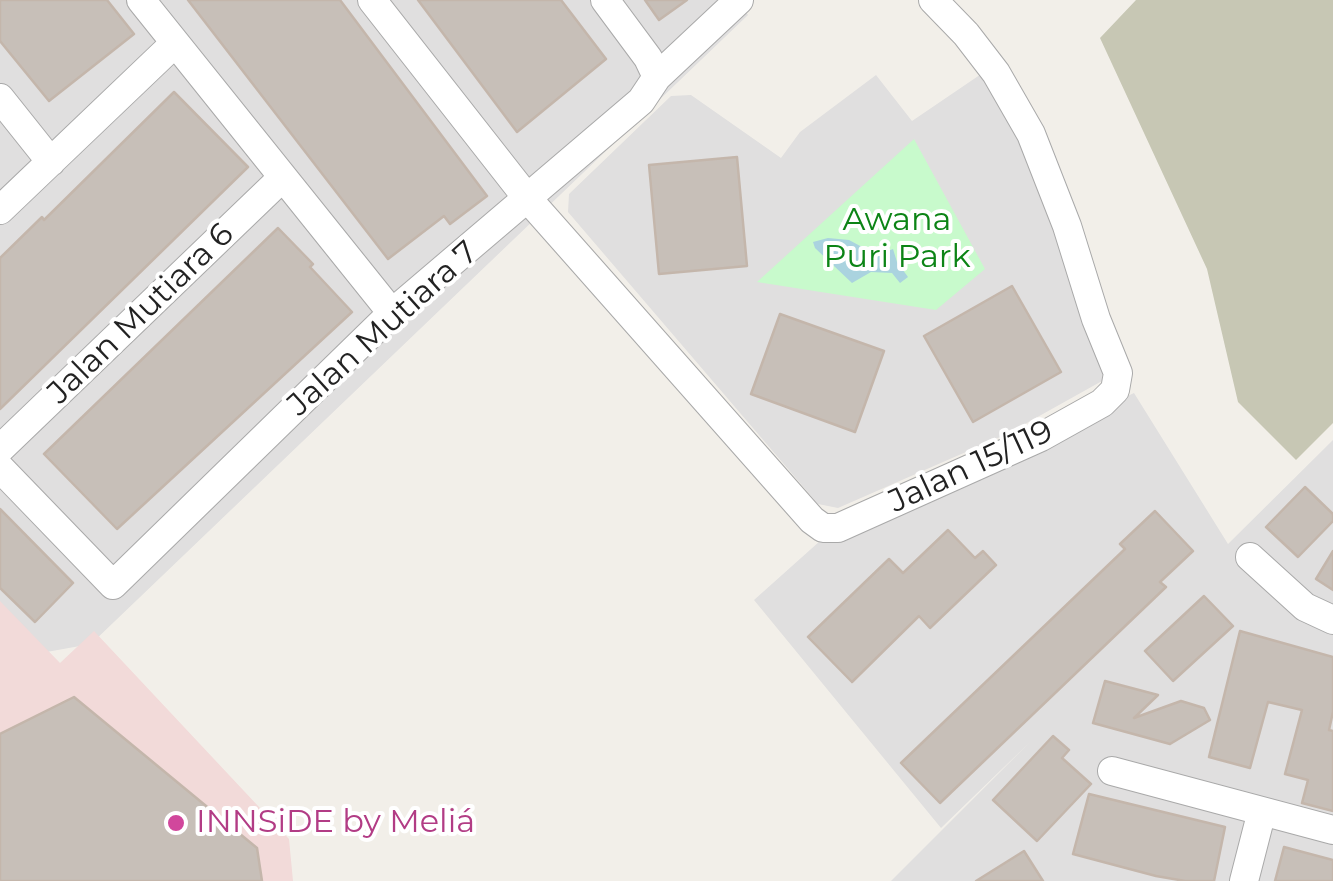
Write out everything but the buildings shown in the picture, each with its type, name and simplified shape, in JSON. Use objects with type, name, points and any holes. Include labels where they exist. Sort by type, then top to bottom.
[{"type":"street","points":[[141,0],[392,314]]},
{"type":"street","points":[[372,0],[528,199]]},
{"type":"street","points":[[605,0],[648,58],[657,77],[740,0]]},
{"type":"street","name":"Jalan 15/119","points":[[528,199],[684,378],[823,528],[838,528],[1041,437],[1102,404],[1114,390],[1118,373],[1031,134],[996,73],[934,0]]},
{"type":"street","points":[[0,210],[175,43]]},
{"type":"street","name":"Jalan Mutiara 7","points":[[0,468],[113,585],[392,314],[641,100],[657,77]]},
{"type":"street","points":[[0,98],[52,162]]},
{"type":"street","name":"Jalan Mutiara 6","points":[[0,450],[282,178]]},
{"type":"street","points":[[1250,557],[1305,607],[1333,620]]},
{"type":"street","points":[[1112,771],[1333,830]]},
{"type":"street","points":[[1244,881],[1262,812]]},
{"type":"shaded area","points":[[0,0],[738,0],[748,15],[91,644],[41,653],[0,611]]},
{"type":"shaded area","points":[[1136,0],[1333,0],[1333,423],[1296,460],[1238,402],[1207,269],[1100,38]]},
{"type":"shaded area","points":[[993,66],[1109,363],[1102,381],[1007,434],[838,508],[818,504],[568,212],[569,194],[671,96],[691,95],[781,158],[800,132],[876,75],[912,121]]},
{"type":"shaded area","points":[[1134,393],[1228,544],[1333,440],[1333,881],[891,881],[1030,742],[941,828],[754,600],[820,541]]},
{"type":"shaded area","points":[[0,601],[60,663],[94,631],[289,839],[293,881],[0,881]]},
{"type":"green space","name":"Awana Puri Park","points":[[914,139],[985,269],[936,310],[757,282]]},
{"type":"water","points":[[828,238],[849,240],[877,255],[893,249],[908,277],[900,283],[892,273],[871,272],[852,283],[815,248],[813,242]]},
{"type":"place","name":"INNSiDE by Meliá","points":[[176,823]]}]
